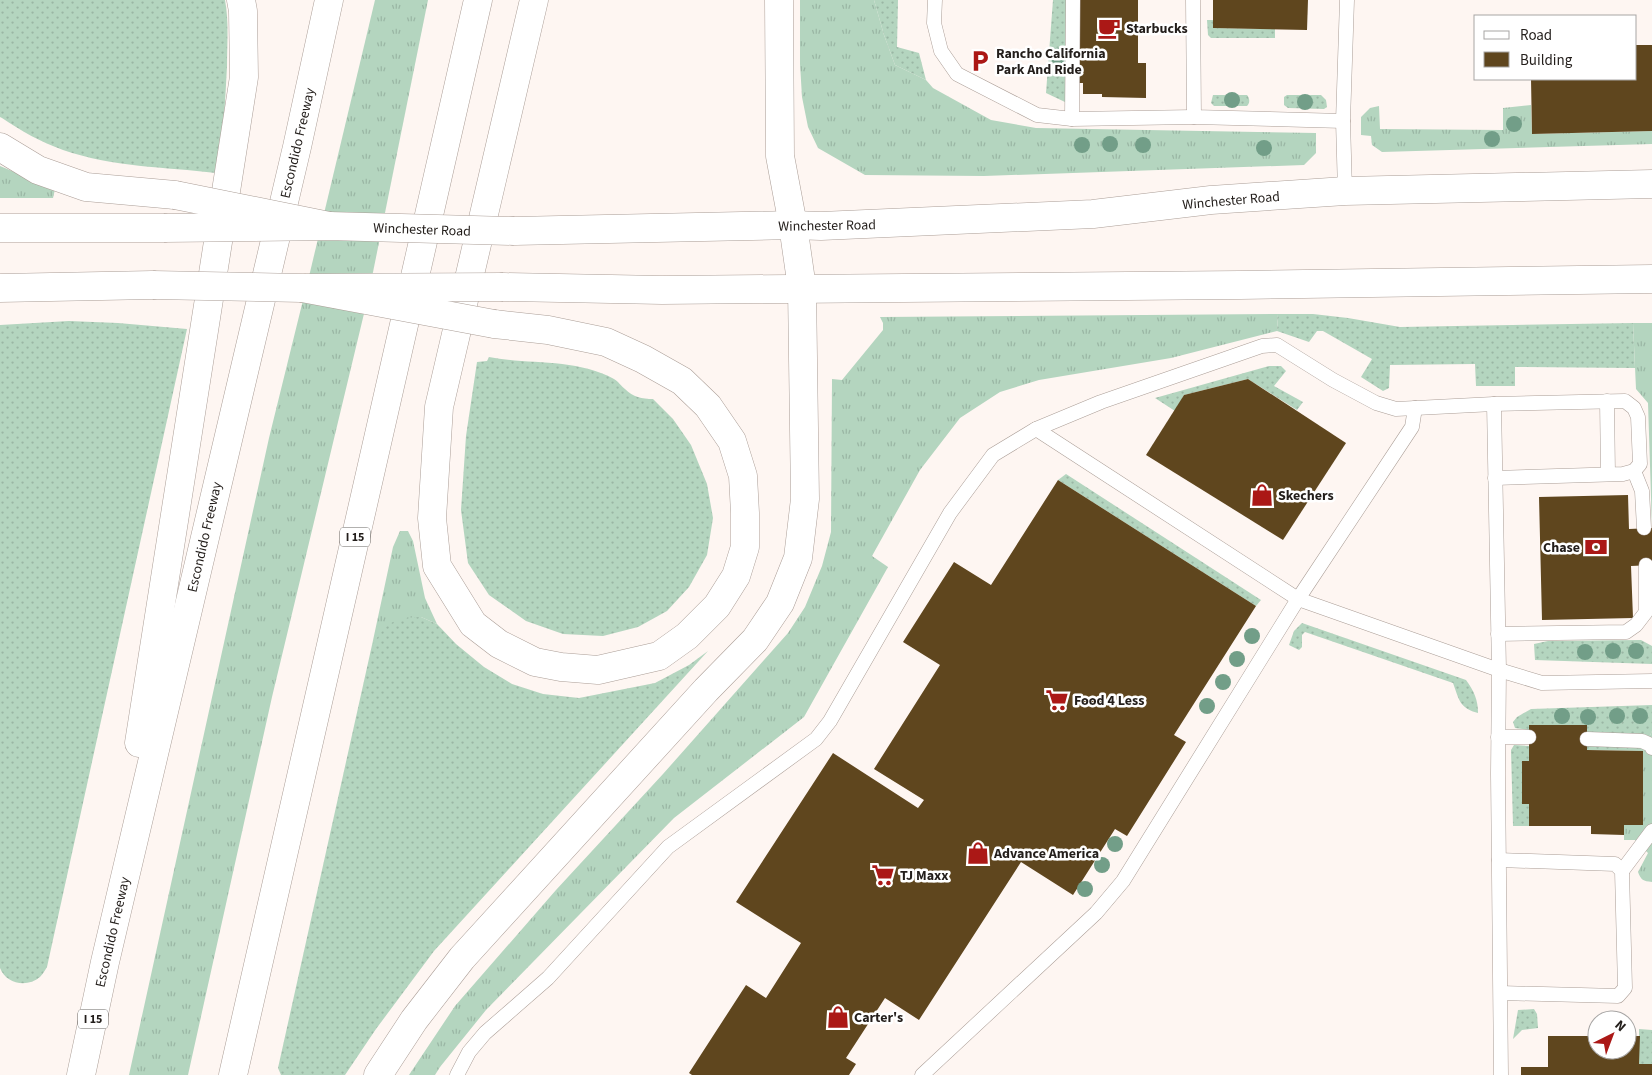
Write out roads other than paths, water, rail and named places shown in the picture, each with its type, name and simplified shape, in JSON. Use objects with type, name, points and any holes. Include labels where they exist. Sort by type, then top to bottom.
[{"type":"main road","points":[[105,962],[244,77],[243,11],[241,0]]},
{"type":"main road","name":"Escondido Freeway","points":[[81,1075],[105,962],[297,147],[329,0]]},
{"type":"main road","name":"I 15","points":[[233,1075],[478,0]]},
{"type":"main road","points":[[302,288],[494,324],[548,330],[606,342],[643,359],[682,381],[708,406],[732,441],[742,476],[745,547],[736,576],[717,606],[687,636],[659,656],[598,670],[561,667],[534,662],[499,644],[474,624],[437,566],[432,518],[439,407],[534,0]]},
{"type":"main road","points":[[378,1075],[414,1020],[462,958],[706,690],[755,640],[780,603],[798,558],[805,499],[802,288],[780,156],[780,0]]},
{"type":"main road","points":[[0,147],[38,170],[86,187],[175,195],[329,226]]},
{"type":"main road","name":"Winchester Road","points":[[0,228],[329,226],[514,231],[821,226],[1093,214],[1199,201],[1345,191],[1652,184]]},
{"type":"main road","points":[[0,288],[153,285],[302,288],[502,287],[662,290],[1240,286],[1652,279]]},
{"type":"lane","points":[[936,0],[934,23],[941,51],[956,74],[1037,115],[1072,119],[1194,117],[1343,120]]},
{"type":"lane","points":[[1072,119],[1073,0]]},
{"type":"lane","points":[[1193,0],[1194,117]]},
{"type":"lane","points":[[1345,191],[1343,120],[1347,0]]},
{"type":"lane","points":[[457,1075],[469,1052],[485,1034],[548,978],[668,847],[816,739],[830,721],[950,513],[994,455],[1036,429],[1128,392],[1262,346],[1277,345],[1333,380],[1376,403],[1396,409],[1607,401],[1625,401],[1634,408],[1638,417],[1640,464],[1634,471],[1623,474],[1495,478]]},
{"type":"lane","points":[[1607,401],[1608,474]]},
{"type":"lane","points":[[1494,404],[1499,670],[1502,1075]]},
{"type":"lane","points":[[922,1075],[1096,913],[1123,881],[1298,598],[1412,426],[1415,408]]},
{"type":"lane","points":[[1036,429],[1298,598],[1499,670],[1542,683],[1652,681]]},
{"type":"lane","points":[[1634,471],[1642,491],[1644,528]]},
{"type":"lane","points":[[1498,634],[1626,632],[1636,625],[1646,612],[1646,565]]},
{"type":"lane","points":[[1498,737],[1529,738]]},
{"type":"lane","points":[[1587,739],[1642,741],[1651,745],[1652,748]]},
{"type":"lane","points":[[1500,993],[1618,996],[1625,988],[1622,871],[1652,831]]},
{"type":"lane","points":[[1499,860],[1615,864],[1622,871]]},
{"type":"place","name":"Starbucks","points":[[1109,28]]},
{"type":"place","name":"Rancho California Park And Ride","points":[[980,61]]},
{"type":"place","name":"Skechers","points":[[1262,495]]},
{"type":"place","name":"Chase","points":[[1596,547]]},
{"type":"place","name":"Food 4 Less","points":[[1057,700]]},
{"type":"place","name":"Advance America","points":[[978,853]]},
{"type":"place","name":"TJ Maxx","points":[[883,875]]},
{"type":"place","name":"Carter's","points":[[838,1017]]}]
